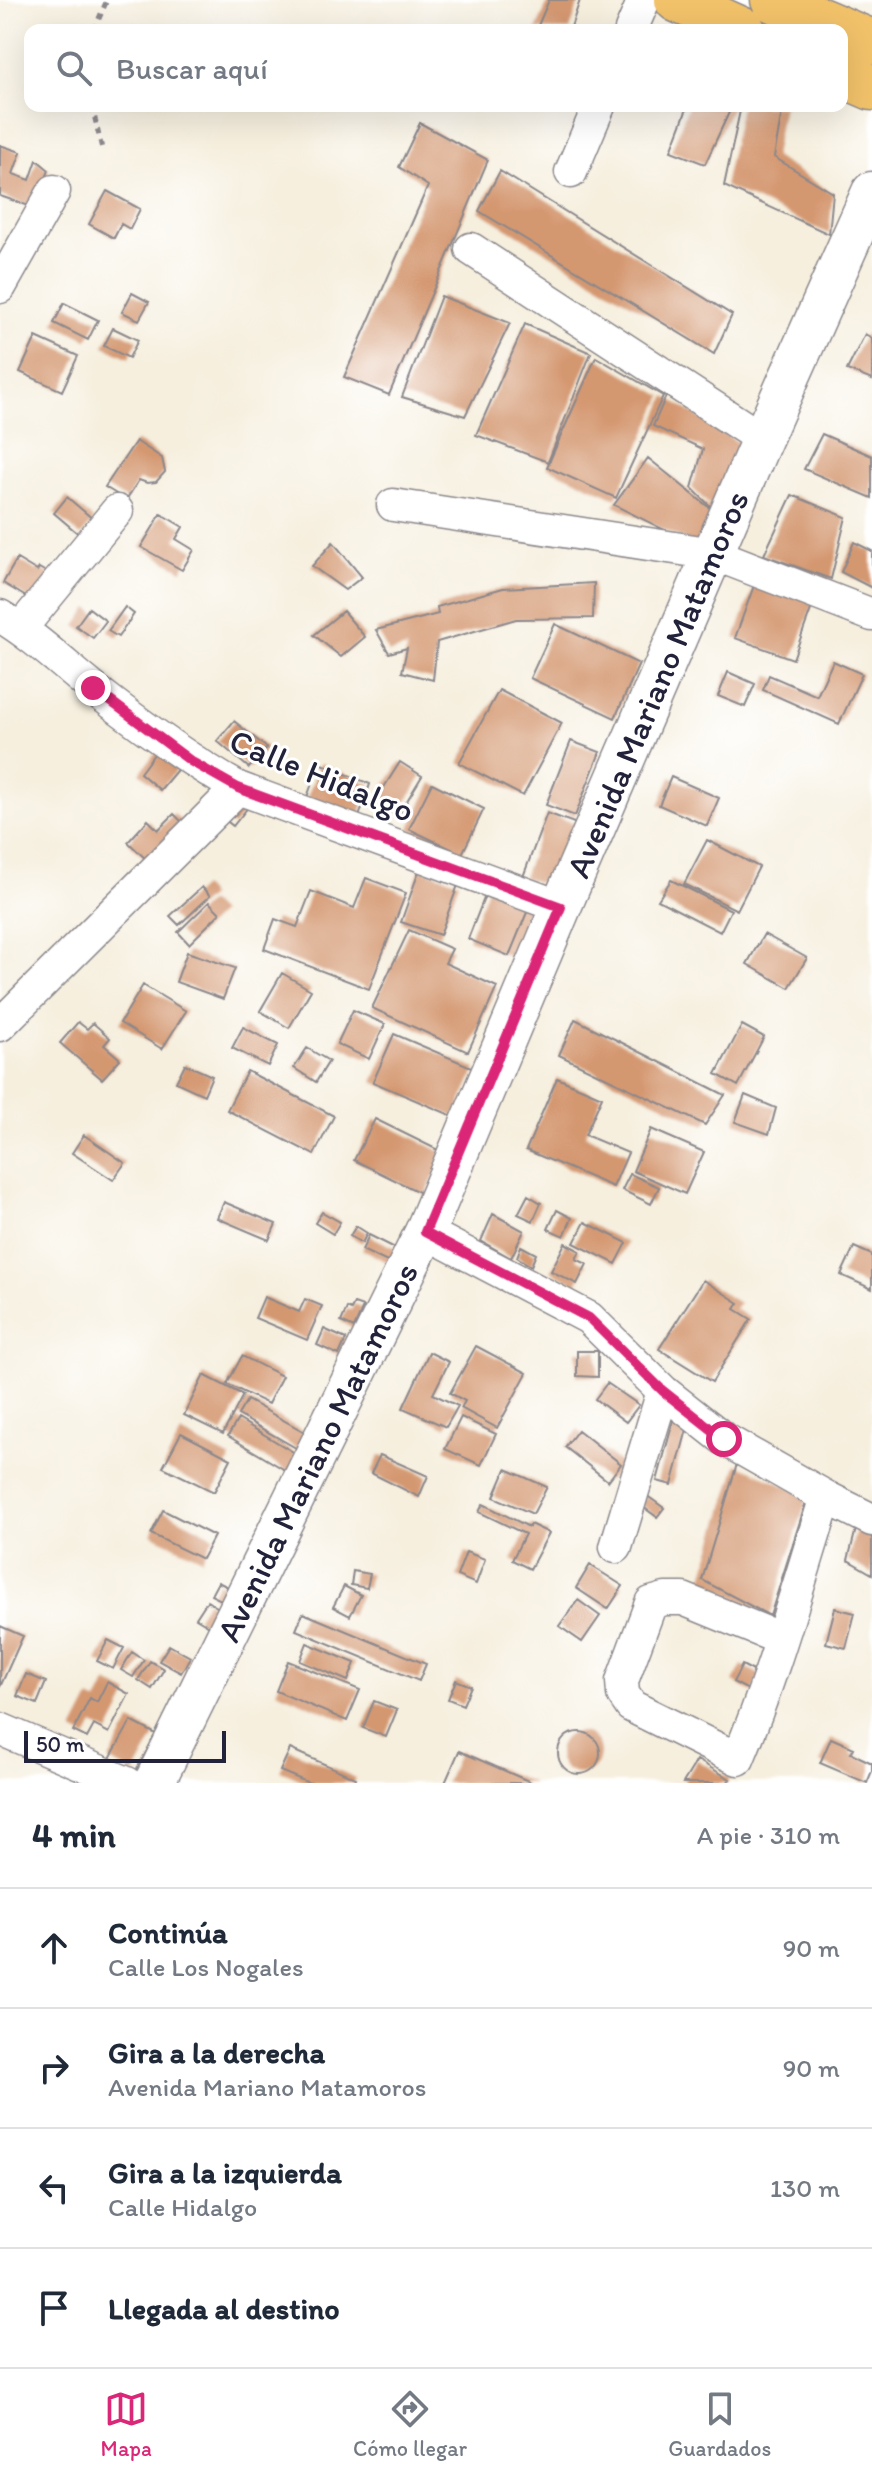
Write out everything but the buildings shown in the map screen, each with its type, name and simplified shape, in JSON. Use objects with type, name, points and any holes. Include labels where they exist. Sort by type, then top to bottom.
[{"type":"main road","points":[[677,0],[730,24]]},
{"type":"main road","points":[[773,0],[830,24]]},
{"type":"main road","points":[[848,32],[872,42]]},
{"type":"main road","points":[[848,78],[872,88]]},
{"type":"street","points":[[634,24],[644,0]]},
{"type":"street","points":[[571,172],[596,112]]},
{"type":"street","points":[[0,287],[54,191]]},
{"type":"street","name":"Avenida Mariano Matamoros","points":[[154,1783],[425,1232],[762,439],[872,192]]},
{"type":"street","points":[[471,249],[762,439]]},
{"type":"street","points":[[393,505],[714,554],[872,615]]},
{"type":"street","points":[[10,622],[117,511]]},
{"type":"street","name":"Calle Hidalgo","points":[[10,622],[192,762],[238,788],[561,907]]},
{"type":"street","points":[[0,1025],[238,788]]},
{"type":"street","points":[[425,1232],[589,1318],[663,1391],[724,1439],[872,1520]]},
{"type":"street","points":[[616,1547],[663,1391]]},
{"type":"street","points":[[781,1639],[683,1599],[651,1603],[622,1681],[623,1694],[631,1706],[738,1759],[757,1713],[781,1639],[826,1497]]},
{"type":"street","points":[[0,1729],[127,1783]]},
{"type":"path","points":[[97,24],[107,0]]},
{"type":"path","points":[[93,112],[102,149]]},
{"type":"route","points":[[93,688],[192,762],[238,788],[561,907],[425,1232],[589,1318],[663,1391],[724,1439]]}]
